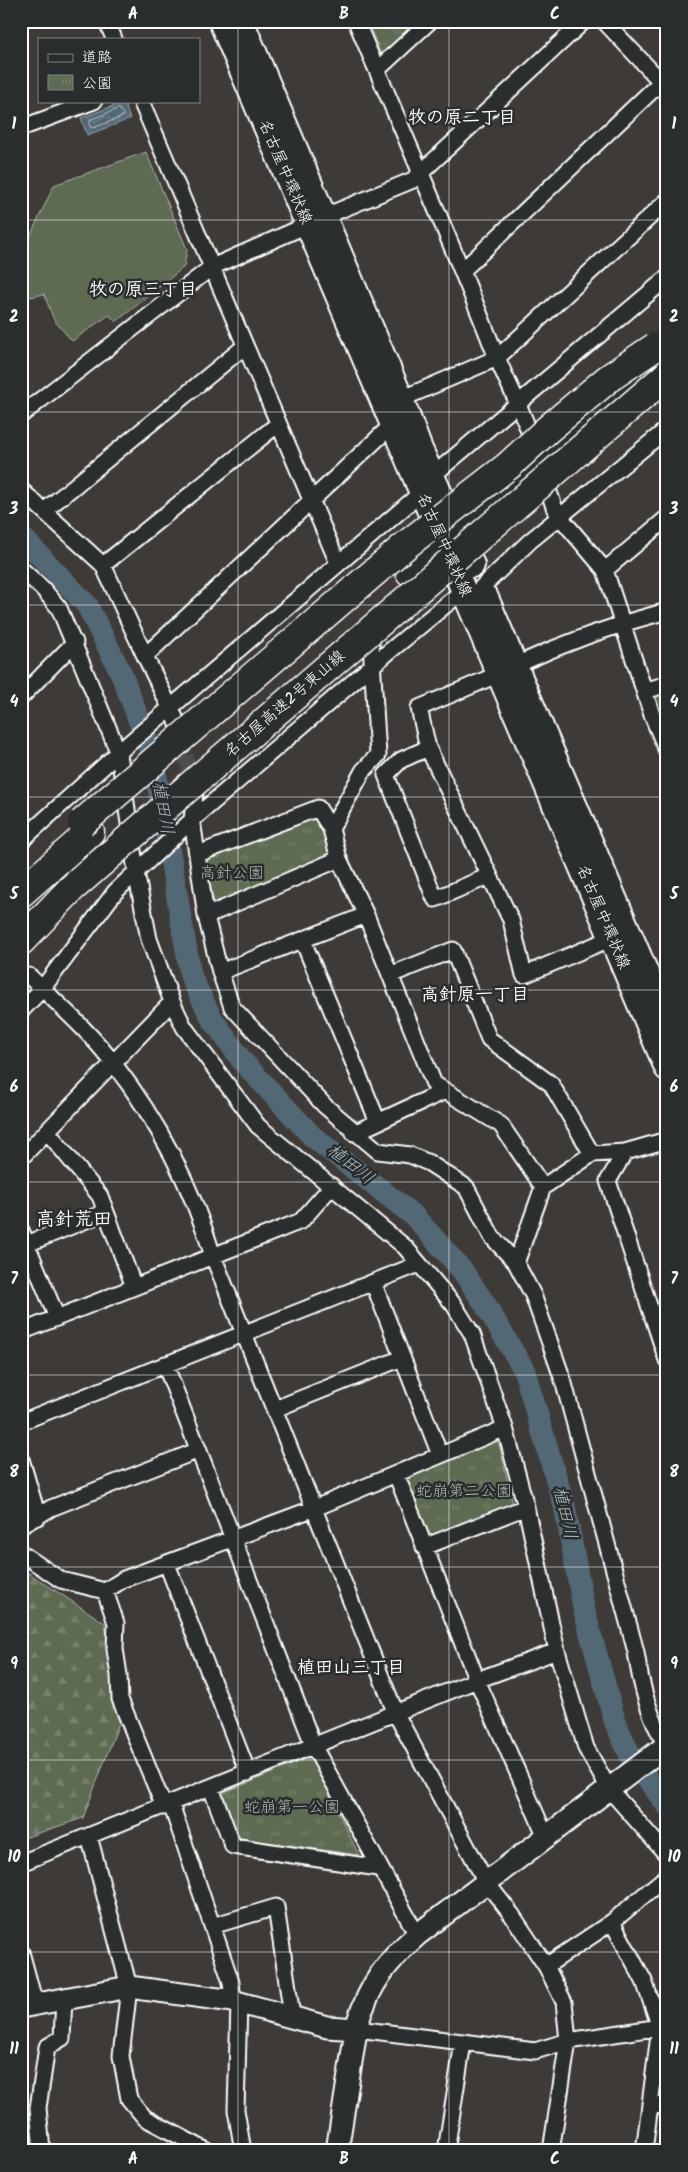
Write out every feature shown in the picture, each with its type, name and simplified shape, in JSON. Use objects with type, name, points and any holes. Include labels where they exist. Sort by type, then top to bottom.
[{"type":"highway","name":"名古屋高速2号東山線","points":[[29,925],[72,888],[95,838],[406,545],[508,466],[553,440],[664,344]]},
{"type":"highway","points":[[528,494],[667,375]]},
{"type":"highway","points":[[528,494],[578,463],[667,388]]},
{"type":"highway","name":"名古屋高速2号東山線","points":[[21,878],[95,838],[528,494]]},
{"type":"highway","points":[[21,893],[95,838],[408,567],[449,534]]},
{"type":"highway","points":[[21,936],[29,925]]},
{"type":"highway","points":[[21,942],[29,925]]},
{"type":"highway","points":[[24,963],[29,925]]},
{"type":"main road","name":"名古屋中環状線","points":[[221,21],[315,221],[402,399],[426,485]]},
{"type":"main road","name":"名古屋中環状線","points":[[241,21],[392,425],[426,485],[473,589],[612,938],[667,1068]]},
{"type":"main road","name":"名古屋中環状線","points":[[506,670],[667,1022]]},
{"type":"street","points":[[107,21],[114,38]]},
{"type":"street","points":[[356,21],[463,270],[497,358],[526,420],[559,517],[605,570],[652,715],[667,751]]},
{"type":"street","points":[[377,70],[430,21]]},
{"type":"street","points":[[21,415],[212,267],[413,180],[584,21]]},
{"type":"street","points":[[463,270],[664,85],[604,21]]},
{"type":"street","points":[[21,128],[91,102]]},
{"type":"street","points":[[141,102],[338,563]]},
{"type":"street","points":[[402,399],[497,358],[667,201]]},
{"type":"street","points":[[21,841],[518,403],[667,278]]},
{"type":"street","points":[[449,534],[664,344]]},
{"type":"street","points":[[44,511],[245,346]]},
{"type":"street","points":[[104,565],[278,424]]},
{"type":"street","points":[[145,656],[312,502],[392,425]]},
{"type":"street","points":[[21,1011],[42,989],[115,892],[188,824],[374,664],[473,589],[667,429]]},
{"type":"street","points":[[21,490],[104,565],[145,656],[165,713],[179,726]]},
{"type":"street","points":[[605,570],[667,518]]},
{"type":"street","points":[[21,569],[54,600],[75,642],[123,750],[141,867],[149,939],[172,1002],[184,1027],[202,1054],[258,1126],[405,1247],[454,1305],[472,1334],[505,1428],[526,1507],[557,1651],[586,1748],[611,1787],[667,1855]]},
{"type":"street","points":[[612,938],[524,975],[510,920],[428,748],[420,708],[562,643],[623,622],[667,611]]},
{"type":"street","points":[[331,829],[363,771],[378,755],[374,664],[369,640],[371,614]]},
{"type":"street","points":[[21,697],[75,642]]},
{"type":"street","points":[[645,691],[667,684]]},
{"type":"street","points":[[428,748],[401,760],[386,775],[435,899],[489,876]]},
{"type":"street","points":[[195,792],[188,824],[198,854],[206,916],[220,972],[232,1007],[290,1071],[354,1132],[378,1151],[410,1155],[429,1163],[466,1187],[492,1237],[516,1263],[534,1295],[563,1380],[636,1652],[639,1677],[647,1706],[666,1746],[417,1935],[391,1958],[376,1978],[364,2004],[357,2028],[337,2151]]},
{"type":"street","points":[[198,854],[318,808],[331,829],[339,859],[366,915],[434,1084],[501,1125],[543,1187]]},
{"type":"street","points":[[206,916],[339,859]]},
{"type":"street","points":[[220,972],[366,915]]},
{"type":"street","points":[[303,941],[378,1122]]},
{"type":"street","points":[[390,975],[453,950],[489,1039],[551,1084],[592,1154]]},
{"type":"street","points":[[24,963],[42,989],[113,1062],[144,1106],[168,1147],[204,1227],[396,1714],[486,1882],[512,1915],[546,1966],[564,2002],[568,2041],[550,2151]]},
{"type":"street","points":[[21,1158],[172,1002]]},
{"type":"street","points":[[354,1132],[445,1091]]},
{"type":"street","points":[[47,1131],[100,1196],[134,1287]]},
{"type":"street","points":[[516,1263],[543,1187],[592,1154],[625,1152],[667,1140]]},
{"type":"street","points":[[625,1152],[608,1182],[667,1360]]},
{"type":"street","points":[[21,1332],[302,1221],[332,1186]]},
{"type":"street","points":[[27,1244],[106,1212]]},
{"type":"street","points":[[21,1230],[57,1318]]},
{"type":"street","points":[[21,1422],[420,1264]]},
{"type":"street","points":[[373,1282],[440,1455]]},
{"type":"street","points":[[275,1409],[402,1358]]},
{"type":"street","points":[[165,1364],[314,1747],[378,1868],[417,1935]]},
{"type":"street","points":[[21,1553],[60,1580],[105,1591],[124,1579],[315,1508],[505,1428]]},
{"type":"street","points":[[21,1526],[51,1508],[199,1450]]},
{"type":"street","points":[[21,1459],[38,1517]]},
{"type":"street","points":[[396,1474],[477,1680],[546,1837]]},
{"type":"street","points":[[424,1547],[526,1507]]},
{"type":"street","points":[[168,1564],[248,1773]]},
{"type":"street","points":[[105,1591],[116,1623],[115,1649],[120,1675],[120,1699],[167,1805],[212,1926],[236,2002],[236,2110],[243,2151]]},
{"type":"street","points":[[21,1863],[477,1680],[557,1651]]},
{"type":"street","points":[[211,1788],[233,1846],[378,1868]]},
{"type":"street","points":[[89,1836],[129,1987],[121,2056],[129,2099],[145,2118],[207,2151]]},
{"type":"street","points":[[546,1966],[612,1922],[667,1876]]},
{"type":"street","points":[[212,1926],[276,1907],[292,2016]]},
{"type":"street","points":[[612,1922],[644,1981],[663,2026],[644,2151]]},
{"type":"street","points":[[21,1952],[28,2006],[129,1987],[236,2002],[327,2027],[357,2028],[535,2051],[568,2041],[663,2026]]},
{"type":"street","points":[[42,2151],[38,2108],[47,2047],[62,2038],[64,1999]]},
{"type":"street","points":[[446,2151],[462,2042]]},
{"type":"street","points":[[651,2104],[667,2106]]},
{"type":"green space","points":[[367,21],[417,21],[381,54]]},
{"type":"green space","points":[[146,152],[187,249],[184,267],[116,322],[109,315],[72,341],[54,320],[44,294],[26,298],[21,287],[21,245],[27,243],[54,185]]},
{"type":"green space","points":[[667,690],[667,738],[651,698],[655,694]]},
{"type":"green space","name":"高針公園","points":[[312,817],[317,818],[332,849],[328,858],[215,905],[203,864],[207,857]]},
{"type":"green space","name":"蛇崩第二公園","points":[[498,1439],[514,1509],[419,1545],[393,1483]]},
{"type":"green space","points":[[21,1568],[105,1623],[119,1723],[83,1818],[21,1839]]},
{"type":"green space","name":"蛇崩第一公園","points":[[311,1757],[359,1855],[239,1838],[223,1793]]},
{"type":"water","points":[[124,102],[130,119],[87,135],[81,118]]},
{"type":"waterway","name":"植田川","points":[[21,536],[87,605],[121,673],[153,757],[191,977],[211,1017],[243,1062],[313,1137],[414,1216],[462,1270],[485,1304],[524,1370],[565,1508],[584,1610],[615,1722],[631,1757],[667,1805]]},
{"type":"tunnel","points":[[180,733],[194,788]]},
{"type":"district","name":"牧の原二丁目","points":[[462,118]]},
{"type":"district","name":"牧の原三丁目","points":[[143,290]]},
{"type":"district","name":"高針原一丁目","points":[[475,995]]},
{"type":"district","name":"高針荒田","points":[[74,1220]]},
{"type":"district","name":"植田山三丁目","points":[[351,1668]]}]
